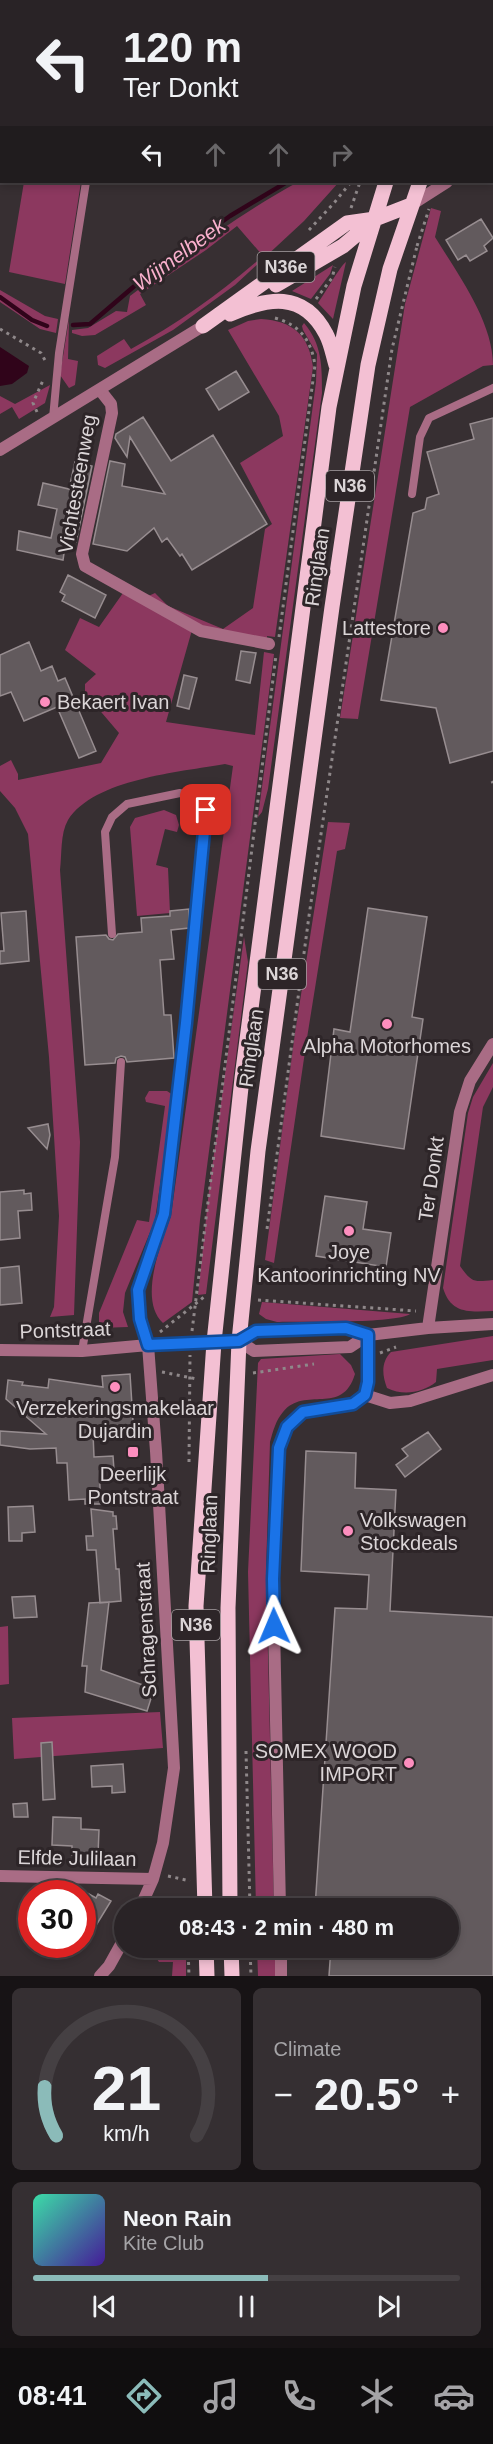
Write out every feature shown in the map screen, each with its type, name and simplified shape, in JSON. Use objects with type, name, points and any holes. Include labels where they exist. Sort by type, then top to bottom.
[{"type":"main road","name":"N36","points":[[375,219],[386,183]]},
{"type":"main road","name":"N36","points":[[411,205],[420,183]]},
{"type":"main road","points":[[375,219],[411,205]]},
{"type":"main road","name":"Ringlaan","points":[[230,1898],[228,1608],[239,1341],[258,1151],[332,607],[368,365],[390,268],[411,205]]},
{"type":"main road","name":"N36e","points":[[203,326],[343,246],[375,219]]},
{"type":"main road","name":"Ringlaan","points":[[205,1898],[195,1606],[214,1342],[242,1078],[329,407],[354,286],[375,219]]},
{"type":"main road","points":[[203,326],[257,303],[280,300],[299,306],[313,316],[326,334],[336,366]]},
{"type":"main road","points":[[206,1958],[207,1976]]},
{"type":"main road","points":[[231,1958],[232,1976]]},
{"type":"street","points":[[411,205],[445,183]]},
{"type":"street","name":"Vichtesteenweg","points":[[0,450],[203,326]]},
{"type":"street","name":"Vichtesteenweg","points":[[100,390],[111,404],[112,413],[82,554],[85,566],[152,606],[201,631],[269,644]]},
{"type":"street","name":"Ter Donkt","points":[[428,1328],[460,1112],[470,1081],[493,1044]]},
{"type":"street","name":"Pontstraat","points":[[0,1350],[82,1351],[239,1341],[256,1331],[346,1328],[368,1335],[493,1324]]},
{"type":"street","points":[[280,1898],[273,1579],[279,1448],[287,1427],[303,1412],[353,1404],[365,1395],[368,1382],[368,1335]]},
{"type":"street","name":"Pontstraat","points":[[254,1351],[350,1347],[368,1335]]},
{"type":"street","points":[[239,1341],[254,1351]]},
{"type":"street","name":"Schragenstraat","points":[[144,1898],[154,1876],[163,1843],[174,1768],[148,1345]]},
{"type":"street","points":[[365,1395],[390,1403],[410,1401],[493,1375]]},
{"type":"street","name":"Elfde Julilaan","points":[[0,1876],[154,1876]]},
{"type":"street","points":[[100,1976],[114,1957]]},
{"type":"street","points":[[281,1958],[281,1976]]},
{"type":"lane","points":[[49,420],[86,183]]},
{"type":"lane","points":[[412,494],[420,437],[429,418],[493,388]]},
{"type":"lane","points":[[112,934],[105,832],[112,817],[127,804],[180,793],[196,798],[206,810],[177,1109],[164,1214],[138,1290],[140,1319],[148,1345]]},
{"type":"lane","points":[[82,1351],[115,1157],[121,1062]]},
{"type":"path","points":[[303,235],[350,183]]},
{"type":"path","points":[[267,1229],[310,905],[392,349],[417,246]]},
{"type":"path","points":[[296,327],[332,278],[336,263]]},
{"type":"path","points":[[189,1468],[190,1343],[315,365],[312,348],[296,327],[284,321],[265,318]]},
{"type":"path","points":[[0,329],[41,353],[46,365]]},
{"type":"path","points":[[45,373],[33,403],[49,420]]},
{"type":"path","points":[[256,1331],[260,1292]]},
{"type":"path","points":[[258,1300],[416,1311]]},
{"type":"path","points":[[190,1378],[162,1372],[148,1345],[168,1324],[196,1302]]},
{"type":"path","points":[[253,1377],[254,1351]]},
{"type":"path","points":[[246,1743],[250,1898]]},
{"type":"path","points":[[189,1890],[190,1874]]},
{"type":"path","points":[[154,1876],[190,1881]]},
{"type":"path","points":[[188,1958],[189,1976]]},
{"type":"path","points":[[250,1958],[251,1976]]},
{"type":"shaded area","points":[[24,183],[81,183],[65,284],[9,272]]},
{"type":"shaded area","points":[[296,183],[338,183],[304,221],[235,285],[173,330],[105,368],[98,365],[97,356],[124,339],[131,349],[166,329],[232,282],[263,256],[237,226],[206,250],[140,294],[146,305],[95,335],[82,336],[72,333],[72,330],[88,328],[116,311],[127,312],[130,296],[233,222]]},
{"type":"shaded area","points":[[431,208],[441,211],[435,237],[480,315],[487,332],[493,365],[483,366],[410,407],[358,719],[340,718],[405,304]]},
{"type":"shaded area","points":[[346,262],[333,319],[318,303]]},
{"type":"shaded area","points":[[333,265],[330,274],[311,299],[292,291]]},
{"type":"shaded area","points":[[0,290],[45,316],[58,319],[56,333],[40,329],[0,302]]},
{"type":"shaded area","points":[[69,319],[68,359],[78,361],[75,385],[69,388],[60,375]]},
{"type":"shaded area","points":[[261,319],[282,323],[298,332],[308,346],[313,367],[275,637],[267,636],[267,640],[214,631],[144,598],[155,593],[168,606],[223,629],[253,608],[265,529],[272,524],[240,463],[283,436],[279,416],[228,330],[248,321]]},
{"type":"shaded area","points":[[304,323],[318,347],[322,393],[268,789],[262,812],[258,817],[316,382],[317,354],[303,330]]},
{"type":"shaded area","points":[[0,347],[29,366],[27,373],[12,384],[0,386]]},
{"type":"shaded area","points":[[50,385],[45,403],[19,419],[12,407],[0,414],[0,396],[15,404]]},
{"type":"shaded area","points":[[123,593],[192,630],[166,722],[255,735],[264,652],[274,654],[200,1220],[192,1302],[163,1323],[152,1301],[152,1286],[157,1256],[171,1216],[233,766],[225,764],[185,770],[117,786],[80,806],[65,826],[60,870],[80,1142],[74,1315],[50,1317],[54,1307],[59,1216],[49,1057],[28,834],[15,808],[0,791],[0,766],[11,760],[18,774],[18,780],[101,763],[119,733],[85,693],[85,684],[96,674],[65,650],[80,618],[99,627]]},
{"type":"shaded area","points":[[164,810],[176,815],[179,825],[177,832],[165,829],[156,865],[168,868],[170,913],[137,916],[130,827],[135,818]]},
{"type":"shaded area","points":[[328,822],[350,823],[345,849],[337,851],[274,1263],[265,1260],[295,1033]]},
{"type":"shaded area","points":[[244,937],[248,962],[206,1294],[198,1295],[209,1190]]},
{"type":"shaded area","points":[[493,1063],[493,1087],[483,1107],[460,1266],[474,1280],[493,1280],[493,1311],[469,1311],[462,1310],[451,1303],[443,1288],[468,1113],[473,1097]]},
{"type":"shaded area","points":[[149,1091],[167,1091],[173,1095],[155,1220],[125,1293],[123,1312],[128,1327],[99,1328],[99,1313],[137,1220],[149,1222],[165,1106],[146,1102],[145,1098]]},
{"type":"shaded area","points":[[262,1302],[410,1314],[368,1321],[277,1322],[259,1314]]},
{"type":"shaded area","points":[[493,1336],[493,1360],[437,1369],[436,1382],[419,1391],[406,1393],[387,1388],[383,1369],[385,1360],[391,1352]]},
{"type":"shaded area","points":[[340,1354],[351,1365],[355,1374],[349,1387],[341,1394],[332,1398],[292,1404],[278,1419],[270,1442],[266,1571],[274,1898],[256,1898],[248,1572],[258,1363],[261,1359]]},
{"type":"shaded area","points":[[8,1626],[9,1684],[0,1685],[0,1627]]},
{"type":"shaded area","points":[[160,1712],[163,1748],[14,1759],[12,1718]]},
{"type":"shaded area","points":[[156,1958],[186,1958],[186,1976],[172,1976],[173,1962],[159,1962]]},
{"type":"shaded area","points":[[257,1958],[275,1958],[275,1976],[258,1976]]},
{"type":"building","points":[[481,219],[493,238],[484,246],[487,251],[470,261],[466,255],[458,260],[446,240]]},
{"type":"building","points":[[236,371],[249,392],[219,410],[206,389]]},
{"type":"building","points":[[143,417],[171,461],[213,435],[267,524],[192,570],[182,554],[180,556],[167,538],[162,542],[154,528],[127,551],[93,544],[110,461],[125,464],[122,486],[165,494],[130,437],[127,457],[115,438],[116,434]]},
{"type":"building","name":"Lattestore","points":[[493,418],[493,751],[450,763],[436,708],[381,700],[413,513],[425,509],[427,498],[439,494],[427,452],[474,439],[470,424]]},
{"type":"building","points":[[75,462],[92,466],[76,542],[66,540],[63,560],[17,550],[19,531],[51,538],[57,509],[38,505],[43,483],[69,489]]},
{"type":"building","points":[[68,575],[106,595],[95,618],[62,601],[65,595],[60,592]]},
{"type":"building","name":"Bekaert Ivan","points":[[29,642],[41,671],[52,666],[58,681],[65,678],[96,751],[79,758],[57,707],[24,721],[11,692],[0,696],[0,655]]},
{"type":"building","points":[[241,651],[256,653],[250,683],[236,680]]},
{"type":"building","points":[[184,675],[197,678],[189,709],[177,706]]},
{"type":"building","name":"Alpha Motorhomes","points":[[368,908],[427,917],[412,1017],[423,1019],[404,1149],[321,1136],[334,1029],[350,1032]]},
{"type":"building","points":[[189,909],[189,928],[171,930],[174,959],[160,960],[164,1015],[171,1015],[174,1058],[127,1062],[125,1057],[121,1056],[116,1058],[115,1063],[85,1065],[76,937],[106,935],[113,940],[118,934],[142,932],[141,918],[170,916],[170,911]]},
{"type":"building","points":[[26,911],[29,961],[0,964],[0,951],[4,951],[1,913]]},
{"type":"building","points":[[48,1124],[50,1135],[47,1149],[28,1128]]},
{"type":"building","points":[[24,1190],[24,1194],[31,1193],[32,1210],[18,1211],[20,1238],[0,1240],[0,1192]]},
{"type":"building","name":"Joye Kantoorinrichting NV","points":[[325,1196],[367,1202],[363,1229],[391,1233],[386,1267],[316,1256]]},
{"type":"building","points":[[19,1266],[22,1303],[0,1305],[0,1268]]},
{"type":"building","points":[[130,1374],[134,1437],[121,1438],[120,1431],[93,1433],[94,1457],[113,1456],[114,1470],[99,1471],[101,1504],[85,1504],[85,1499],[69,1500],[67,1463],[57,1463],[56,1448],[30,1449],[0,1445],[0,1431],[46,1434],[6,1399],[8,1380],[23,1382],[22,1385],[48,1388],[49,1379],[103,1387],[102,1376]]},
{"type":"building","points":[[428,1432],[441,1449],[405,1477],[396,1465],[408,1456],[402,1449]]},
{"type":"building","name":"SOMEX WOOD IMPORT","points":[[306,1451],[356,1453],[355,1488],[396,1490],[390,1611],[493,1617],[493,1976],[329,1976],[330,1958],[459,1958],[459,1898],[316,1898],[335,1608],[367,1609],[369,1575],[301,1571]]},
{"type":"building","points":[[33,1506],[35,1532],[22,1533],[22,1541],[9,1541],[8,1507]]},
{"type":"building","points":[[91,1509],[113,1512],[113,1516],[116,1516],[117,1529],[113,1529],[121,1601],[100,1603],[96,1550],[87,1550],[86,1536],[93,1536]]},
{"type":"building","points":[[35,1596],[37,1617],[14,1618],[12,1597]]},
{"type":"building","points":[[109,1602],[101,1670],[154,1689],[147,1711],[85,1692],[87,1666],[82,1666],[89,1603]]},
{"type":"building","points":[[52,1742],[55,1799],[43,1800],[41,1743]]},
{"type":"building","points":[[123,1764],[125,1792],[112,1793],[112,1786],[92,1787],[91,1766]]},
{"type":"building","points":[[27,1803],[28,1817],[14,1817],[13,1804]]},
{"type":"building","points":[[53,1817],[81,1818],[81,1829],[99,1830],[98,1856],[72,1855],[72,1846],[52,1845]]},
{"type":"building","points":[[98,1894],[111,1901],[96,1925]]},
{"type":"waterway","name":"Wijmelbeek","points":[[73,325],[90,324],[145,277],[230,216],[285,183]]},
{"type":"waterway","name":"Wijmelbeek","points":[[0,297],[32,320],[47,326]]},
{"type":"place","name":"Lattestore","points":[[443,628]]},
{"type":"place","name":"Bekaert Ivan","points":[[45,702]]},
{"type":"place","name":"Alpha Motorhomes","points":[[387,1024]]},
{"type":"place","name":"Joye Kantoorinrichting NV","points":[[349,1231]]},
{"type":"place","name":"Verzekeringsmakelaar Dujardin","points":[[115,1387]]},
{"type":"place","name":"Deerlijk Pontstraat","points":[[133,1452]]},
{"type":"place","name":"Volkswagen Stockdeals","points":[[348,1531]]},
{"type":"place","name":"SOMEX WOOD IMPORT","points":[[409,1763]]},
{"type":"route","points":[[206,810],[186,1023],[164,1214],[138,1290],[140,1319],[148,1345],[239,1341],[256,1331],[346,1328],[368,1335],[368,1382],[365,1395],[353,1404],[303,1412],[287,1427],[279,1448],[273,1579],[274,1626]]}]
